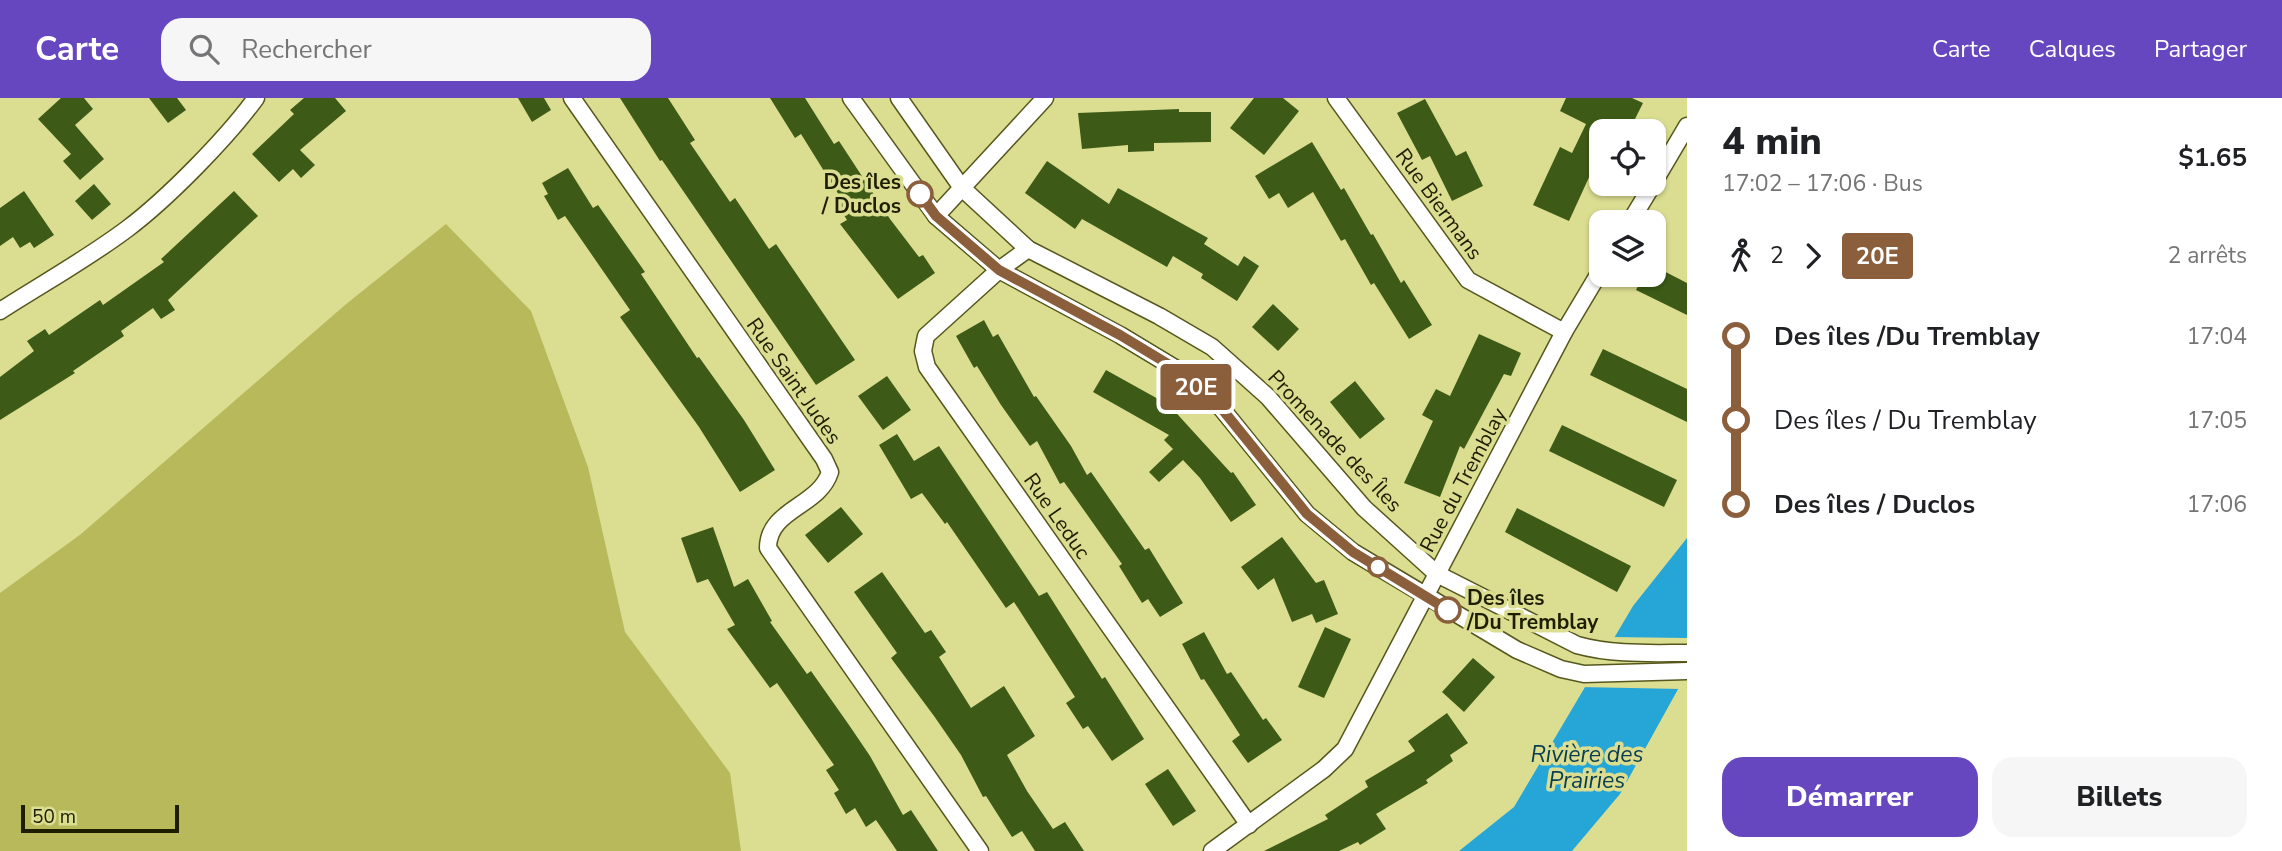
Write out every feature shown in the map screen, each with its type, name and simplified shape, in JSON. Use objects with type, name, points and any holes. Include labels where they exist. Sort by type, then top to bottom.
[{"type":"street","points":[[0,311],[128,228],[181,179],[245,114],[256,98]]},
{"type":"street","name":"Rue Saint Judes","points":[[572,98],[824,459],[830,472],[826,485],[775,522],[768,537],[768,548],[980,851]]},
{"type":"street","points":[[851,98],[936,216],[999,270],[1120,335],[1178,370],[1222,409],[1307,514],[1353,552],[1517,650],[1561,669],[1584,674],[1687,671]]},
{"type":"street","name":"Promenade des Îles","points":[[899,98],[962,188],[1028,249],[1159,316],[1212,347],[1268,397],[1364,508],[1437,574],[1550,634],[1598,650],[1687,653]]},
{"type":"street","points":[[936,216],[1045,98]]},
{"type":"street","name":"Rue Biermans","points":[[1336,98],[1468,280],[1564,332]]},
{"type":"street","points":[[1666,161],[1687,126]]},
{"type":"street","name":"Rue Leduc","points":[[1028,249],[999,270],[926,336],[923,351],[928,367],[1249,825]]},
{"type":"street","name":"Rue du Tremblay","points":[[1212,851],[1324,769],[1345,749],[1564,332],[1591,287]]},
{"type":"shaded area","points":[[446,224],[531,311],[588,467],[625,632],[730,773],[741,851],[0,851],[0,593],[81,534],[345,305]]},
{"type":"water","name":"Rivière des Prairies","points":[[1687,538],[1687,673],[1620,794],[1572,851],[1459,851],[1514,807],[1633,606]]},
{"type":"pier","points":[[1610,637],[1687,638],[1687,679],[1681,689],[1580,687]]},
{"type":"building","points":[[61,98],[84,98],[93,109],[75,125],[104,159],[80,180],[63,161],[71,154],[38,119]]},
{"type":"building","points":[[149,98],[177,98],[186,110],[168,123]]},
{"type":"building","points":[[304,98],[335,98],[346,111],[300,150],[315,165],[301,178],[293,169],[279,182],[252,154],[294,114],[290,110]]},
{"type":"building","points":[[518,98],[544,98],[551,110],[532,122]]},
{"type":"building","points":[[620,98],[668,98],[695,140],[690,143],[730,202],[735,198],[769,249],[776,244],[855,360],[816,385],[662,160],[660,161]]},
{"type":"building","points":[[770,98],[805,98],[834,144],[839,141],[890,219],[919,257],[923,255],[935,273],[898,299],[840,224],[847,220],[837,204],[842,200],[801,134],[795,138]]},
{"type":"building","points":[[1254,98],[1283,98],[1299,111],[1264,155],[1230,128]]},
{"type":"building","points":[[1566,98],[1632,98],[1643,103],[1635,119],[1589,119],[1589,177],[1569,221],[1533,205],[1560,147],[1572,153],[1586,124],[1560,111]]},
{"type":"building","points":[[1425,99],[1456,156],[1466,151],[1483,186],[1452,201],[1430,156],[1422,160],[1397,113]]},
{"type":"building","points":[[1179,109],[1179,112],[1211,112],[1211,142],[1154,143],[1154,151],[1128,152],[1128,145],[1082,149],[1078,113]]},
{"type":"building","points":[[1312,142],[1341,190],[1344,188],[1401,283],[1404,280],[1432,325],[1409,339],[1374,283],[1371,285],[1345,239],[1341,241],[1313,192],[1288,208],[1279,193],[1269,199],[1255,176]]},
{"type":"building","points":[[1047,161],[1109,204],[1118,188],[1208,238],[1204,244],[1238,266],[1244,256],[1259,266],[1237,301],[1201,278],[1203,274],[1173,256],[1167,267],[1082,219],[1075,229],[1025,193]]},
{"type":"building","points":[[568,168],[593,208],[598,205],[645,272],[641,274],[697,358],[699,357],[744,420],[775,470],[740,492],[699,427],[620,317],[630,310],[565,216],[558,220],[544,196],[548,194],[542,183]]},
{"type":"building","points":[[94,184],[111,204],[92,220],[75,201]]},
{"type":"building","points":[[24,191],[54,235],[34,248],[30,242],[20,248],[13,237],[0,246],[0,208]]},
{"type":"building","points":[[234,191],[258,216],[168,300],[175,310],[161,319],[153,308],[121,331],[124,336],[73,371],[75,373],[0,420],[0,377],[34,351],[27,341],[45,329],[49,335],[100,300],[103,305],[164,262],[161,259]]},
{"type":"building","points":[[1666,272],[1687,283],[1687,315],[1636,290],[1638,287],[1666,287]]},
{"type":"building","points":[[1273,304],[1299,329],[1278,351],[1252,327]]},
{"type":"building","points":[[984,320],[993,337],[998,334],[1034,397],[1036,396],[1071,446],[1087,475],[1091,472],[1145,550],[1149,548],[1183,603],[1160,617],[1148,599],[1142,603],[1119,566],[1122,564],[1064,482],[1060,484],[1037,441],[1030,446],[977,366],[974,368],[956,336]]},
{"type":"building","points":[[1479,334],[1521,353],[1511,376],[1504,374],[1464,449],[1460,446],[1440,497],[1404,483],[1433,421],[1422,415],[1436,389],[1450,396]]},
{"type":"building","points":[[1603,349],[1687,389],[1687,422],[1590,375]]},
{"type":"building","points":[[1106,370],[1169,405],[1231,473],[1233,472],[1256,505],[1231,522],[1200,478],[1183,460],[1159,482],[1149,472],[1173,449],[1164,440],[1169,435],[1093,392]]},
{"type":"building","points":[[887,376],[911,410],[883,430],[858,396]]},
{"type":"building","points":[[1355,381],[1385,419],[1360,439],[1330,402]]},
{"type":"building","points":[[1562,425],[1677,480],[1664,507],[1549,451]]},
{"type":"building","points":[[897,434],[914,461],[939,446],[1039,596],[1047,592],[1144,739],[1112,761],[1088,726],[1083,729],[1066,703],[1075,697],[1014,602],[1006,608],[947,522],[945,524],[922,493],[911,499],[879,445]]},
{"type":"building","points":[[841,507],[863,534],[828,563],[805,535]]},
{"type":"building","points":[[1517,508],[1631,566],[1617,592],[1505,532]]},
{"type":"building","points":[[713,527],[734,587],[748,579],[772,621],[770,622],[807,674],[811,671],[849,725],[903,815],[911,810],[938,851],[897,851],[876,820],[866,827],[855,808],[846,814],[834,793],[839,790],[826,770],[834,765],[777,683],[770,688],[727,629],[735,625],[708,579],[697,583],[681,538]]},
{"type":"building","points":[[1282,537],[1316,583],[1324,580],[1338,614],[1316,623],[1312,614],[1292,622],[1274,578],[1258,590],[1241,567]]},
{"type":"building","points":[[882,572],[925,633],[931,630],[946,652],[939,657],[971,708],[1004,686],[1035,736],[1007,755],[1053,829],[1065,822],[1084,851],[1035,851],[1022,831],[1012,837],[986,796],[983,797],[961,755],[891,658],[897,653],[854,592]]},
{"type":"building","points":[[1325,627],[1351,639],[1324,698],[1298,687]]},
{"type":"building","points":[[1204,632],[1227,674],[1231,672],[1263,720],[1266,718],[1282,740],[1248,763],[1232,741],[1240,735],[1204,679],[1201,680],[1182,644]]},
{"type":"building","points":[[1473,658],[1495,677],[1464,712],[1442,692]]},
{"type":"building","points":[[1447,713],[1468,743],[1450,755],[1453,761],[1426,780],[1428,783],[1376,814],[1386,829],[1360,845],[1358,842],[1339,851],[1264,851],[1328,819],[1325,815],[1368,787],[1365,781],[1415,751],[1408,741]]},
{"type":"building","points":[[1168,769],[1196,811],[1173,826],[1145,784]]},
{"type":"bus line","name":"20E","points":[[920,194],[936,216],[999,270],[1120,335],[1178,370],[1222,409],[1307,514],[1353,552],[1448,610]]},
{"type":"place","name":"Des îles / Duclos","points":[[920,194]]},
{"type":"place","name":"Des îles /Du Tremblay","points":[[1448,610]]}]
